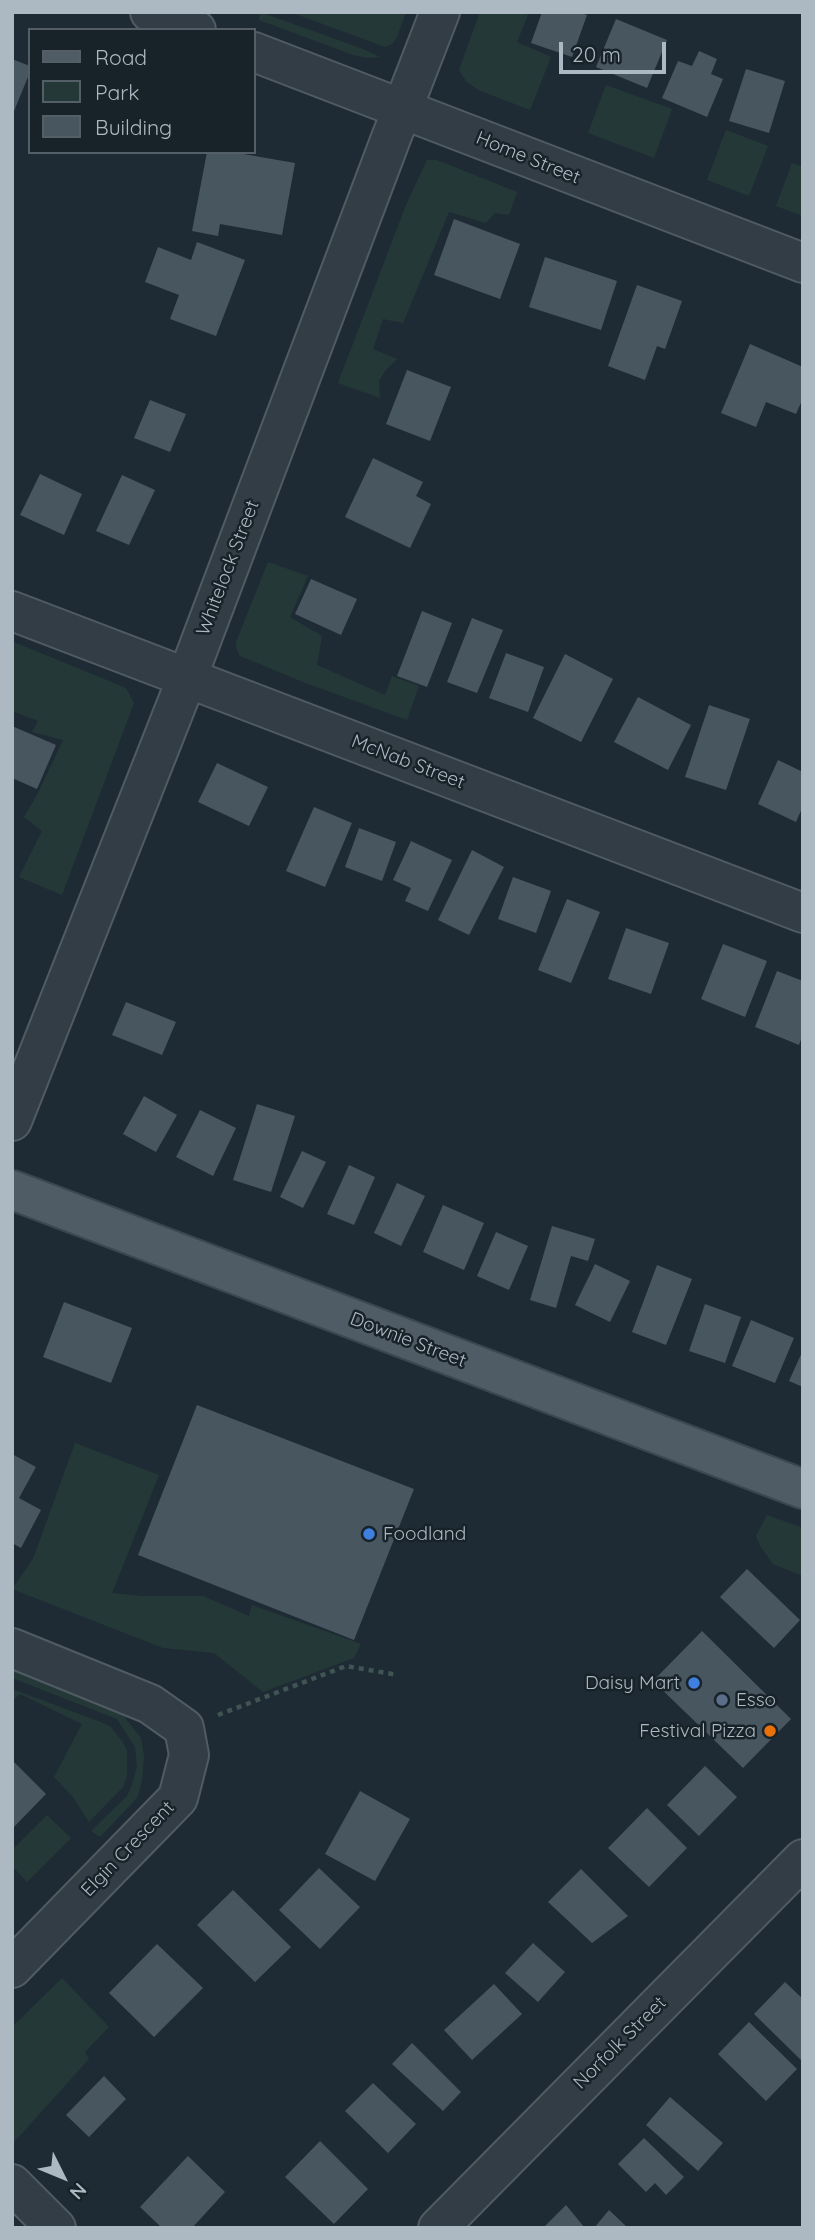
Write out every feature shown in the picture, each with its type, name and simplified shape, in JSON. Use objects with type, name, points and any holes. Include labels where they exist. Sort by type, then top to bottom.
[{"type":"main road","name":"Downie Street","points":[[12,1191],[803,1489]]},
{"type":"street","points":[[150,12],[191,28]]},
{"type":"street","name":"Whitelock Street","points":[[12,1121],[187,678],[440,12]]},
{"type":"street","name":"Home Street","points":[[256,53],[803,263]]},
{"type":"street","name":"McNab Street","points":[[12,611],[803,913]]},
{"type":"street","points":[[12,1648],[150,1704],[184,1728]]},
{"type":"street","name":"Elgin Crescent","points":[[12,1968],[178,1798],[189,1755],[184,1728]]},
{"type":"street","name":"Norfolk Street","points":[[438,2228],[803,1859]]},
{"type":"street","points":[[12,2184],[56,2228]]},
{"type":"path","points":[[184,1728],[346,1666],[398,1675]]},
{"type":"green space","points":[[260,12],[380,57],[353,55],[259,20]]},
{"type":"green space","points":[[290,12],[406,12],[397,37],[392,44],[385,47]]},
{"type":"green space","points":[[480,12],[523,12],[528,15],[517,42],[551,57],[530,110],[478,90],[466,81],[459,70]]},
{"type":"green space","points":[[606,85],[672,109],[654,158],[588,133]]},
{"type":"green space","points":[[726,130],[768,146],[749,196],[707,180]]},
{"type":"green space","points":[[427,160],[437,160],[517,192],[509,215],[495,213],[486,223],[449,212],[403,323],[383,319],[373,349],[397,359],[379,381],[380,398],[338,383],[406,205]]},
{"type":"green space","points":[[792,163],[803,167],[803,216],[776,206]]},
{"type":"green space","points":[[268,562],[308,576],[290,617],[322,636],[317,665],[385,695],[392,676],[419,686],[407,720],[240,656],[236,642]]},
{"type":"green space","points":[[14,642],[126,688],[134,703],[62,895],[19,877],[42,831],[24,817],[63,740],[32,732],[38,721],[12,711]]},
{"type":"green space","points":[[75,1443],[159,1475],[112,1593],[203,1596],[249,1616],[252,1605],[361,1644],[354,1658],[263,1692],[214,1653],[163,1648],[12,1589],[33,1559]]},
{"type":"green space","points":[[767,1515],[803,1528],[803,1576],[773,1564],[760,1546],[756,1536]]},
{"type":"green space","points":[[16,1670],[122,1714],[141,1738],[144,1756],[142,1781],[137,1798],[100,1837],[91,1831],[127,1796],[132,1785],[137,1766],[135,1747],[117,1719],[12,1678],[12,1673]]},
{"type":"green space","points":[[12,1689],[101,1722],[111,1727],[122,1741],[127,1750],[127,1776],[123,1787],[89,1822],[73,1797],[54,1777],[82,1724],[20,1694],[12,1701]]},
{"type":"green space","points":[[47,1815],[71,1838],[27,1882],[12,1866],[12,1850]]},
{"type":"green space","points":[[62,1978],[109,2027],[85,2052],[89,2059],[15,2141],[12,2139],[12,2027]]},
{"type":"building","points":[[542,12],[578,12],[587,15],[572,57],[531,43]]},
{"type":"building","points":[[616,19],[667,40],[647,88],[596,67]]},
{"type":"building","points":[[699,51],[717,59],[711,74],[723,79],[707,117],[662,98],[678,61],[692,66]]},
{"type":"building","points":[[12,59],[28,65],[28,77],[12,116]]},
{"type":"building","points":[[746,69],[785,81],[769,133],[729,121]]},
{"type":"building","points":[[207,154],[243,154],[295,163],[282,235],[220,224],[218,236],[192,231]]},
{"type":"building","points":[[454,219],[520,244],[500,299],[434,275]]},
{"type":"building","points":[[197,242],[245,260],[216,336],[170,319],[179,295],[145,282],[158,247],[191,260]]},
{"type":"building","points":[[545,257],[617,281],[601,330],[529,307]]},
{"type":"building","points":[[637,285],[682,301],[665,349],[657,346],[645,380],[608,366]]},
{"type":"building","points":[[750,344],[803,367],[803,398],[796,414],[766,402],[756,427],[721,413]]},
{"type":"building","points":[[407,370],[451,387],[430,441],[386,424]]},
{"type":"building","points":[[150,400],[186,414],[170,452],[134,438]]},
{"type":"building","points":[[373,458],[423,482],[416,496],[431,504],[410,548],[345,517]]},
{"type":"building","points":[[40,474],[82,494],[64,535],[20,515]]},
{"type":"building","points":[[122,475],[155,490],[129,545],[96,531]]},
{"type":"building","points":[[311,579],[357,599],[341,635],[295,614]]},
{"type":"building","points":[[422,611],[452,623],[427,687],[397,676]]},
{"type":"building","points":[[472,618],[503,630],[477,693],[447,682]]},
{"type":"building","points":[[506,653],[544,667],[528,712],[489,698]]},
{"type":"building","points":[[565,654],[613,679],[581,742],[533,718]]},
{"type":"building","points":[[638,697],[691,725],[668,770],[614,742]]},
{"type":"building","points":[[709,705],[750,719],[726,790],[685,777]]},
{"type":"building","points":[[12,726],[56,745],[37,789],[12,778]]},
{"type":"building","points":[[778,760],[803,772],[803,806],[796,822],[758,804]]},
{"type":"building","points":[[217,763],[268,787],[249,826],[198,802]]},
{"type":"building","points":[[314,807],[352,823],[325,887],[286,871]]},
{"type":"building","points":[[359,828],[396,842],[382,881],[345,867]]},
{"type":"building","points":[[411,841],[452,860],[428,911],[405,901],[411,888],[393,880]]},
{"type":"building","points":[[472,850],[504,867],[469,935],[438,920]]},
{"type":"building","points":[[513,877],[551,891],[536,933],[498,919]]},
{"type":"building","points":[[567,899],[600,912],[571,983],[538,970]]},
{"type":"building","points":[[626,928],[669,943],[651,994],[608,979]]},
{"type":"building","points":[[723,944],[767,961],[745,1017],[701,999]]},
{"type":"building","points":[[777,971],[803,981],[803,1034],[799,1045],[755,1027]]},
{"type":"building","points":[[126,1002],[176,1022],[162,1055],[112,1035]]},
{"type":"building","points":[[144,1096],[177,1115],[156,1152],[123,1134]]},
{"type":"building","points":[[257,1104],[295,1116],[271,1192],[233,1180]]},
{"type":"building","points":[[200,1110],[236,1128],[213,1176],[176,1157]]},
{"type":"building","points":[[302,1151],[326,1162],[303,1208],[280,1197]]},
{"type":"building","points":[[349,1165],[375,1177],[354,1225],[327,1214]]},
{"type":"building","points":[[397,1183],[425,1196],[401,1246],[374,1233]]},
{"type":"building","points":[[443,1205],[484,1223],[464,1270],[423,1252]]},
{"type":"building","points":[[552,1226],[595,1239],[588,1261],[571,1256],[556,1308],[530,1300]]},
{"type":"building","points":[[496,1232],[528,1246],[509,1290],[477,1276]]},
{"type":"building","points":[[595,1264],[630,1281],[610,1322],[575,1305]]},
{"type":"building","points":[[657,1265],[692,1279],[666,1345],[632,1332]]},
{"type":"building","points":[[64,1302],[132,1328],[111,1383],[43,1357]]},
{"type":"building","points":[[705,1304],[741,1317],[725,1363],[689,1351]]},
{"type":"building","points":[[751,1320],[794,1338],[775,1383],[732,1366]]},
{"type":"building","points":[[803,1350],[803,1387],[789,1381]]},
{"type":"building","points":[[197,1405],[414,1489],[354,1640],[138,1555]]},
{"type":"building","points":[[12,1454],[36,1467],[19,1498],[41,1510],[21,1548],[12,1543]]},
{"type":"building","points":[[747,1569],[800,1620],[774,1648],[720,1597]]},
{"type":"building","name":"Esso","points":[[702,1631],[791,1719],[743,1768],[653,1681]]},
{"type":"building","points":[[12,1760],[46,1794],[12,1829]]},
{"type":"building","points":[[705,1766],[737,1797],[699,1836],[667,1805]]},
{"type":"building","points":[[360,1791],[410,1819],[375,1881],[325,1854]]},
{"type":"building","points":[[647,1808],[687,1848],[649,1887],[608,1848]]},
{"type":"building","points":[[319,1868],[360,1907],[320,1949],[279,1910]]},
{"type":"building","points":[[581,1869],[628,1916],[592,1943],[548,1902]]},
{"type":"building","points":[[233,1890],[291,1947],[255,1982],[197,1925]]},
{"type":"building","points":[[533,1943],[565,1972],[538,2002],[505,1973]]},
{"type":"building","points":[[157,1944],[203,1988],[154,2037],[109,1993]]},
{"type":"building","points":[[785,1982],[803,1999],[803,2062],[754,2014]]},
{"type":"building","points":[[494,1984],[522,2014],[472,2060],[444,2030]]},
{"type":"building","points":[[749,2022],[797,2069],[766,2101],[718,2054]]},
{"type":"building","points":[[412,2043],[461,2092],[443,2111],[392,2064]]},
{"type":"building","points":[[104,2076],[126,2099],[89,2137],[66,2115]]},
{"type":"building","points":[[373,2083],[416,2124],[388,2153],[345,2111]]},
{"type":"building","points":[[670,2097],[723,2143],[698,2171],[646,2125]]},
{"type":"building","points":[[644,2138],[684,2177],[666,2195],[655,2183],[646,2192],[618,2164]]},
{"type":"building","points":[[320,2141],[368,2189],[334,2224],[285,2177]]},
{"type":"building","points":[[188,2156],[225,2192],[192,2228],[162,2228],[140,2207]]},
{"type":"building","points":[[566,2205],[585,2228],[543,2228]]},
{"type":"building","points":[[609,2210],[628,2228],[594,2228]]},
{"type":"place","name":"Foodland","points":[[369,1534]]},
{"type":"place","name":"Daisy Mart","points":[[694,1683]]},
{"type":"place","name":"Esso","points":[[722,1700]]},
{"type":"place","name":"Festival Pizza","points":[[770,1731]]}]
